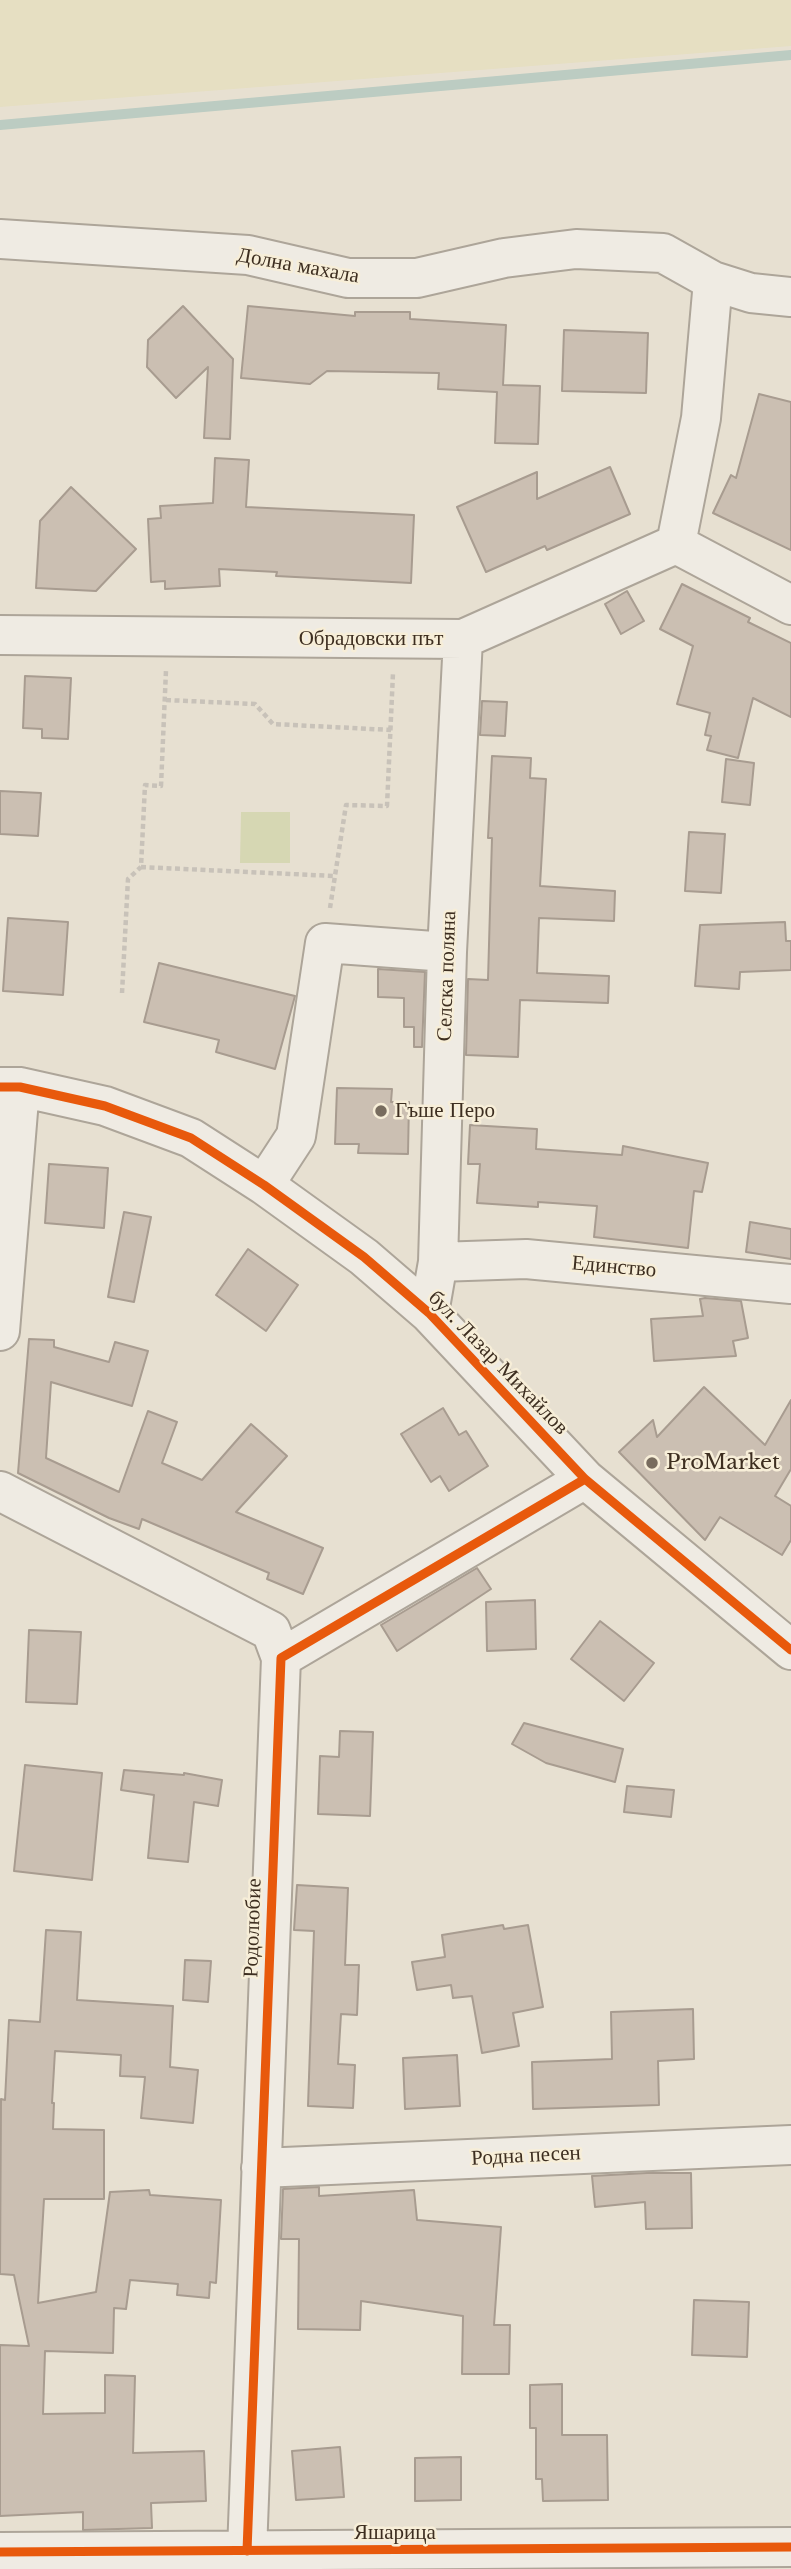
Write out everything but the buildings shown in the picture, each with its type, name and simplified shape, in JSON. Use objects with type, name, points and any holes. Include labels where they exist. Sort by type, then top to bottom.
[{"type":"street","name":"Долна махала","points":[[0,239],[248,255],[348,278],[417,278],[504,258],[576,249],[663,253],[713,281],[751,293],[791,297]]},
{"type":"street","points":[[713,281],[701,418],[676,544],[791,605]]},
{"type":"street","name":"Обрадовски път","points":[[0,635],[463,639],[676,544]]},
{"type":"street","name":"Селска поляна","points":[[429,1313],[438,1262],[447,951],[463,639]]},
{"type":"street","points":[[264,1185],[296,1136],[325,943],[447,951]]},
{"type":"street","points":[[0,1331],[10,1087]]},
{"type":"street","name":"бул. Лазар Михайлов","points":[[10,1087],[105,1106],[191,1138],[264,1185],[364,1257],[429,1313],[585,1479],[791,1650]]},
{"type":"street","name":"Единство","points":[[438,1262],[526,1259],[791,1284]]},
{"type":"street","points":[[0,1491],[271,1631],[281,1658],[585,1479]]},
{"type":"street","name":"Родолюбие","points":[[247,2551],[281,1658]]},
{"type":"street","name":"Родна песен","points":[[261,2168],[791,2145]]},
{"type":"street","name":"Яшарица","points":[[0,2552],[791,2547]]},
{"type":"path","points":[[122,993],[128,879],[141,867],[145,785],[161,786],[166,700],[166,637]]},
{"type":"path","points":[[325,943],[346,804],[387,806],[395,639]]},
{"type":"path","points":[[166,700],[256,705],[273,724],[391,730]]},
{"type":"path","points":[[141,867],[334,876]]},
{"type":"shaded area","points":[[0,0],[791,0],[791,46],[0,107]]},
{"type":"green space","points":[[241,812],[290,812],[290,863],[240,863]]},
{"type":"waterway","points":[[0,125],[791,55]]},
{"type":"cycle path","points":[[0,1087],[20,1087],[105,1106],[191,1138],[264,1185],[364,1257],[429,1313],[585,1479],[791,1650]]},
{"type":"cycle path","points":[[247,2551],[281,1658],[585,1479]]},
{"type":"cycle path","points":[[0,2552],[791,2547]]},
{"type":"place","name":"Гъше Перо","points":[[381,1111]]},
{"type":"place","name":"ProMarket","points":[[652,1463]]}]
